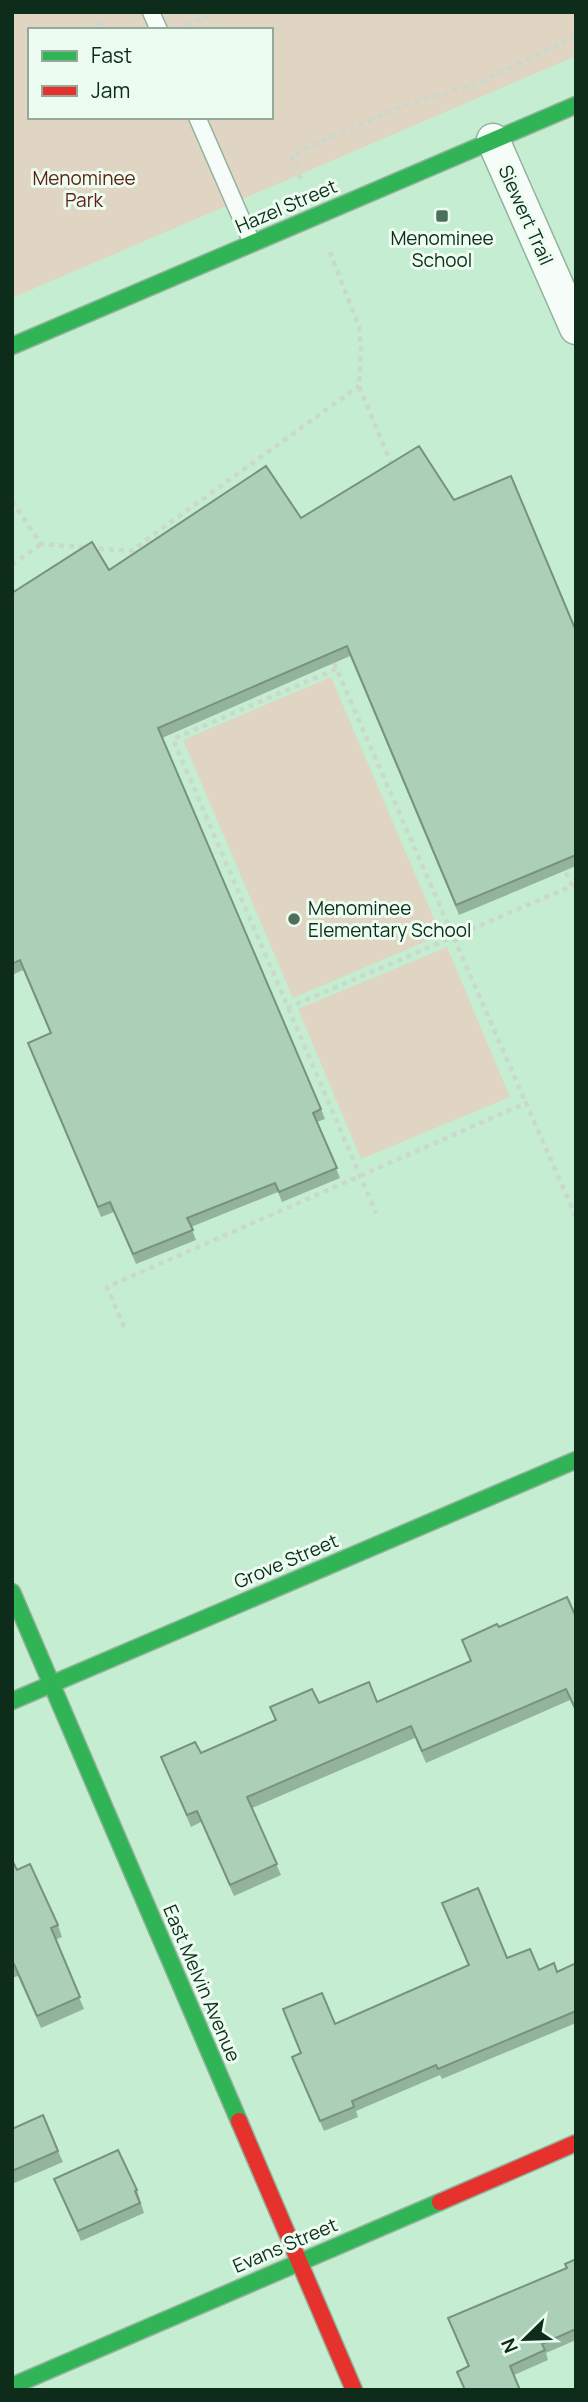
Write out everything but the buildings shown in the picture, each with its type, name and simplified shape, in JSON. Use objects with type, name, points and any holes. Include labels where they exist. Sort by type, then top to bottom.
[{"type":"street","name":"Hazel Street","points":[[12,346],[576,105]]},
{"type":"street","name":"Siewert Trail","points":[[493,140],[576,328]]},
{"type":"street","name":"Grove Street","points":[[12,1701],[576,1460]]},
{"type":"street","name":"East Melvin Avenue","points":[[12,1592],[354,2390]]},
{"type":"street","name":"Evans Street","points":[[12,2386],[576,2143]]},
{"type":"lane","points":[[151,12],[158,28]]},
{"type":"lane","points":[[198,119],[252,243]]},
{"type":"path","points":[[94,12],[101,28]]},
{"type":"path","points":[[180,28],[217,12]]},
{"type":"path","points":[[395,473],[359,386],[359,327],[291,155],[405,105],[477,84],[576,36]]},
{"type":"path","points":[[12,565],[41,544],[131,551],[359,386]]},
{"type":"path","points":[[12,501],[41,544]]},
{"type":"path","points":[[131,551],[139,562]]},
{"type":"path","points":[[376,1213],[173,739],[335,666],[576,1217]]},
{"type":"path","points":[[287,1008],[572,886],[561,863]]},
{"type":"path","points":[[251,947],[260,943]]},
{"type":"path","points":[[124,1327],[107,1287],[526,1103]]},
{"type":"green space","name":"Menominee Park","points":[[12,12],[576,12],[576,56],[12,298]]},
{"type":"green space","points":[[331,677],[441,935],[293,998],[183,740]]},
{"type":"green space","points":[[447,947],[510,1097],[361,1159],[298,1009]]},
{"type":"traffic: fast","points":[[12,346],[576,105]]},
{"type":"traffic: fast","points":[[12,1701],[576,1460]]},
{"type":"traffic: fast","points":[[12,1592],[239,2121]]},
{"type":"traffic: fast","points":[[12,2386],[440,2202]]},
{"type":"traffic: jam","points":[[239,2121],[354,2390]]},
{"type":"traffic: jam","points":[[440,2202],[576,2143]]},
{"type":"place","name":"Menominee School","points":[[442,216]]},
{"type":"place","name":"Menominee Elementary School","points":[[294,919]]}]
